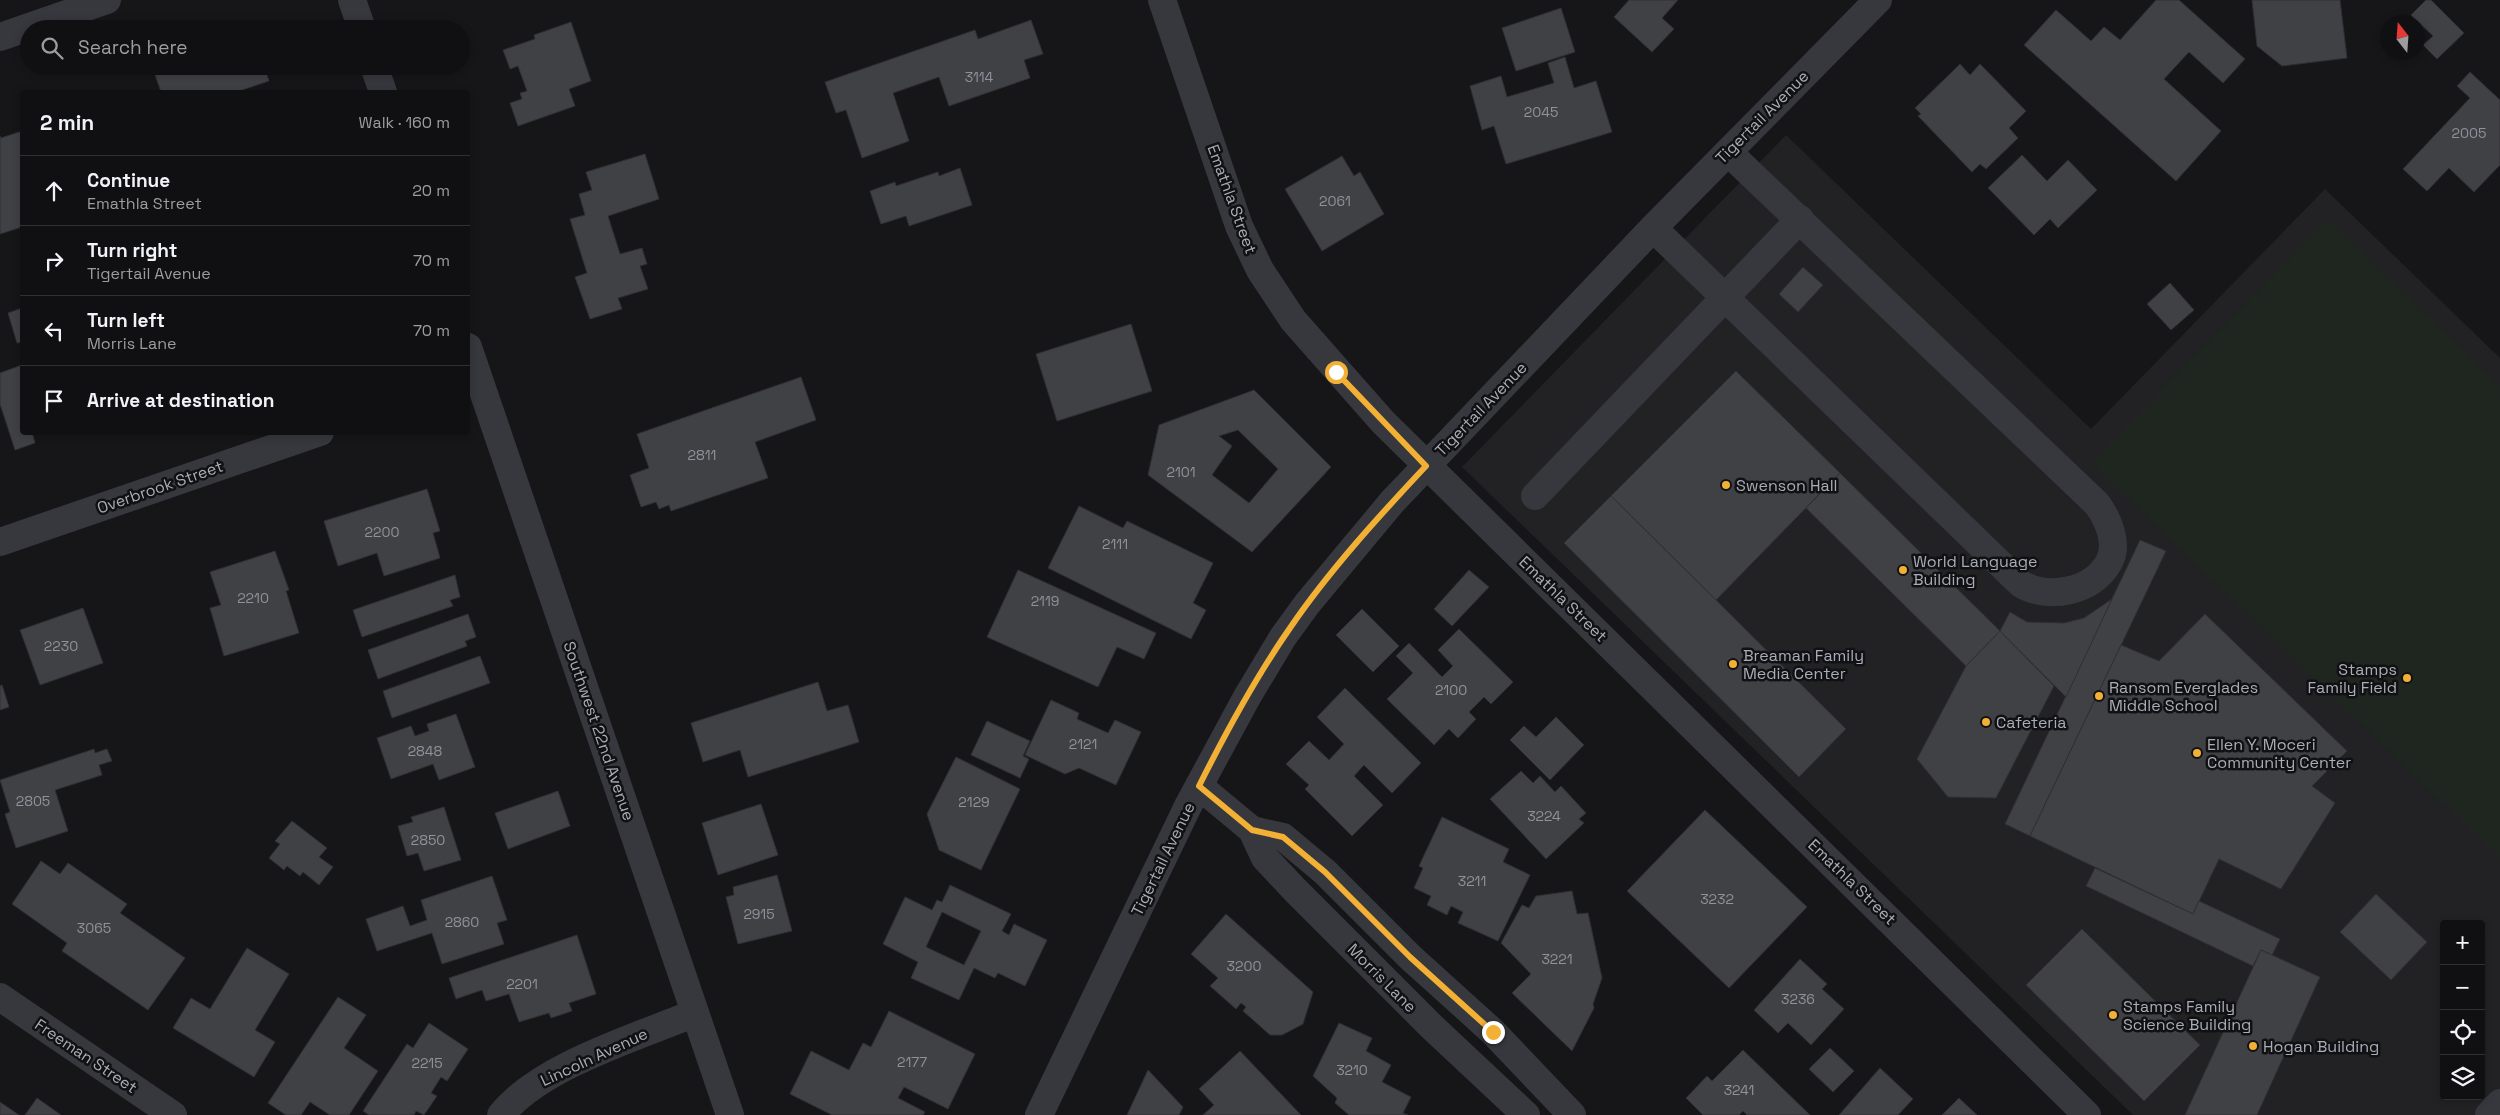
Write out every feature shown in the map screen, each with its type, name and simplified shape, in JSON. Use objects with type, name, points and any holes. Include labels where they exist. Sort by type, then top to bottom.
[{"type":"street","points":[[49,20],[107,0]]},
{"type":"street","points":[[352,0],[359,20]]},
{"type":"street","name":"Emathla Street","points":[[1162,0],[1238,226],[1260,270],[1276,296],[1311,343],[1426,466],[2088,1115]]},
{"type":"street","name":"Tigertail Avenue","points":[[1045,1112],[1199,786],[1247,697],[1291,626],[1392,502],[1653,228],[1878,0]]},
{"type":"street","points":[[0,37],[20,30]]},
{"type":"street","points":[[377,75],[382,90]]},
{"type":"street","points":[[1653,228],[2021,584],[2031,590],[2057,592],[2086,584],[2098,575],[2109,562],[2112,551],[2108,523],[2097,504],[1728,152]]},
{"type":"street","points":[[1535,496],[1800,219]]},
{"type":"street","name":"Southwest 22nd Avenue","points":[[470,360],[473,380],[730,1115]]},
{"type":"street","name":"Overbrook Street","points":[[0,542],[311,435]]},
{"type":"street","name":"Morris Lane","points":[[1199,786],[1252,830],[1266,858],[1301,896],[1431,1026],[1526,1115]]},
{"type":"street","name":"Morris Lane","points":[[1252,830],[1283,837],[1325,872],[1410,957],[1493,1032],[1572,1115]]},
{"type":"street","name":"Freeman Street","points":[[0,997],[173,1115]]},
{"type":"street","name":"Lincoln Avenue","points":[[501,1115],[517,1098],[550,1075],[695,1013]]},
{"type":"street","points":[[2489,1115],[2500,1103]]},
{"type":"shaded area","name":"Ransom Everglades Middle School","points":[[1786,135],[2091,429],[2325,189],[2500,358],[2500,1115],[2133,1115],[1462,467]]},
{"type":"shaded area","name":"Stamps Family Field","points":[[2328,219],[2500,386],[2500,858],[2091,463]]},
{"type":"building","points":[[1629,0],[1678,0],[1662,18],[1674,29],[1652,52],[1614,17]]},
{"type":"building","points":[[2156,0],[2179,0],[2245,59],[2223,83],[2189,52],[2164,79],[2221,131],[2176,181],[2024,45],[2056,10],[2091,41],[2104,27],[2120,40]]},
{"type":"building","points":[[2252,0],[2340,0],[2347,58],[2282,66],[2257,46]]},
{"type":"building","points":[[2426,0],[2431,0],[2464,33],[2437,59],[2425,47],[2425,43],[2433,36],[2425,28],[2425,15],[2411,15]]},
{"type":"building","points":[[1561,8],[1575,52],[1516,71],[1502,28]]},
{"type":"building","points":[[1031,20],[1043,54],[1024,60],[1030,78],[949,106],[939,77],[893,93],[909,141],[862,158],[846,110],[836,113],[825,82],[975,30],[978,39]]},
{"type":"building","points":[[571,22],[591,81],[569,89],[575,106],[518,126],[510,103],[522,99],[520,93],[527,91],[518,66],[510,69],[503,50],[535,39],[534,35]]},
{"type":"building","points":[[1565,57],[1574,88],[1596,81],[1612,132],[1506,164],[1494,126],[1482,130],[1470,86],[1501,76],[1507,97],[1554,83],[1548,63]]},
{"type":"building","points":[[1960,64],[1970,75],[1980,64],[2026,111],[2009,128],[2018,138],[1986,169],[1980,164],[1972,172],[1918,116],[1921,114],[1915,108]]},
{"type":"building","points":[[2470,72],[2500,100],[2500,165],[2474,192],[2449,168],[2427,191],[2403,169],[2470,98],[2457,86]]},
{"type":"building","points":[[155,75],[267,75],[269,81],[242,90],[160,90]]},
{"type":"building","points":[[20,132],[20,228],[0,234],[0,136],[1,138]]},
{"type":"building","points":[[645,154],[659,199],[608,216],[620,254],[642,248],[647,264],[640,266],[648,289],[618,298],[622,309],[590,319],[575,277],[587,273],[570,219],[585,215],[579,194],[592,190],[586,172]]},
{"type":"building","points":[[2022,155],[2047,181],[2068,160],[2097,190],[2058,228],[2050,219],[2034,235],[1988,188]]},
{"type":"building","points":[[1342,156],[1354,176],[1360,172],[1384,214],[1322,251],[1285,189]]},
{"type":"building","points":[[960,168],[972,205],[909,226],[906,216],[881,224],[870,191],[895,182],[896,186],[938,172],[939,176]]},
{"type":"building","points":[[1803,267],[1823,285],[1798,312],[1779,294]]},
{"type":"building","points":[[2170,283],[2194,310],[2171,330],[2147,304]]},
{"type":"building","points":[[20,309],[20,342],[17,343],[8,313]]},
{"type":"building","points":[[1131,324],[1152,391],[1057,421],[1036,354]]},
{"type":"building","points":[[20,366],[20,435],[33,435],[35,443],[15,450],[0,404],[0,373]]},
{"type":"building","name":"Swenson Hall","points":[[1736,371],[1840,473],[1716,600],[1611,496]]},
{"type":"building","points":[[801,377],[816,420],[755,442],[768,478],[671,511],[669,505],[659,509],[656,502],[641,507],[630,475],[649,468],[637,434]]},
{"type":"building","points":[[1254,390],[1331,467],[1252,552],[1148,475],[1159,425]],"holes":[[[1238,430],[1278,469],[1249,503],[1212,475],[1232,446],[1219,436]]]},
{"type":"building","name":"World Language Building","points":[[1840,473],[2000,631],[1966,666],[1806,508]]},
{"type":"building","points":[[427,489],[440,531],[433,533],[440,558],[384,576],[377,553],[338,566],[324,521]]},
{"type":"building","name":"Breaman Family Media Center","points":[[1611,496],[1846,729],[1799,777],[1564,543]]},
{"type":"building","points":[[1079,506],[1123,528],[1127,521],[1213,563],[1193,603],[1206,610],[1191,639],[1048,568]]},
{"type":"building","points":[[2140,540],[2166,551],[2030,836],[2005,824]]},
{"type":"building","points":[[275,551],[289,590],[286,591],[299,633],[224,656],[210,608],[221,605],[210,572]]},
{"type":"building","points":[[1018,570],[1156,633],[1144,659],[1117,647],[1098,687],[987,637]]},
{"type":"building","points":[[1469,570],[1489,587],[1452,626],[1434,609]]},
{"type":"building","points":[[455,575],[460,597],[450,600],[453,606],[362,637],[353,610]]},
{"type":"building","points":[[2112,599],[2066,697],[2000,631],[2010,612],[2027,622],[2064,623],[2084,618]]},
{"type":"building","points":[[83,608],[103,663],[40,685],[20,630]]},
{"type":"building","points":[[1362,609],[1399,646],[1373,672],[1336,635]]},
{"type":"building","points":[[468,614],[476,637],[465,641],[467,646],[378,679],[368,650]]},
{"type":"building","points":[[2205,614],[2347,751],[2312,786],[2335,803],[2281,889],[2219,859],[2193,914],[2030,836],[2121,645],[2159,661]]},
{"type":"building","points":[[1459,629],[1513,682],[1491,704],[1484,697],[1469,712],[1476,719],[1458,738],[1449,729],[1434,745],[1387,699],[1413,673],[1396,656],[1409,643],[1442,677],[1453,666],[1438,650]]},
{"type":"building","name":"Cafeteria","points":[[2000,631],[2054,686],[1996,798],[1948,797],[1917,759],[1966,666]]},
{"type":"building","points":[[480,656],[490,683],[392,718],[383,691]]},
{"type":"building","points":[[818,682],[827,711],[848,705],[859,742],[748,777],[740,750],[703,762],[691,723]]},
{"type":"building","points":[[2,685],[9,707],[0,710],[0,686]]},
{"type":"building","points":[[1345,688],[1421,763],[1392,793],[1364,765],[1354,776],[1383,805],[1352,836],[1305,789],[1309,785],[1286,764],[1309,741],[1329,760],[1344,744],[1317,717]]},
{"type":"building","points":[[1051,700],[1079,713],[1077,719],[1108,733],[1115,720],[1141,732],[1116,785],[1079,768],[1065,774],[1025,755]]},
{"type":"building","points":[[456,714],[475,767],[439,780],[433,764],[391,779],[377,738],[411,726],[415,736],[429,731],[427,724]]},
{"type":"building","points":[[1556,717],[1584,745],[1550,780],[1510,740],[1524,726],[1536,737]]},
{"type":"building","points":[[987,721],[1030,741],[1023,756],[1029,759],[1020,778],[971,755]]},
{"type":"building","points":[[94,749],[95,753],[107,749],[112,761],[99,765],[102,775],[55,790],[68,831],[16,848],[5,814],[10,812],[0,780]]},
{"type":"building","points":[[956,757],[1020,789],[981,870],[939,850],[927,814]]},
{"type":"building","points":[[1521,771],[1533,783],[1540,776],[1555,792],[1561,786],[1586,813],[1579,819],[1584,823],[1546,859],[1490,799]]},
{"type":"building","points":[[558,791],[570,826],[508,849],[495,813]]},
{"type":"building","points":[[761,804],[778,855],[718,875],[702,823]]},
{"type":"building","points":[[444,807],[461,860],[424,871],[418,853],[407,856],[398,826],[413,822],[411,817]]},
{"type":"building","points":[[1705,810],[1807,907],[1729,988],[1627,891]]},
{"type":"building","points":[[1442,817],[1509,849],[1503,862],[1530,875],[1498,941],[1458,923],[1463,912],[1451,906],[1447,915],[1427,905],[1431,896],[1414,888],[1423,868],[1419,866]]},
{"type":"building","points":[[292,821],[327,848],[319,857],[333,867],[319,885],[303,872],[300,876],[287,866],[284,870],[269,858],[280,844],[275,841]]},
{"type":"building","points":[[41,861],[60,874],[68,863],[127,904],[120,913],[185,958],[148,1010],[62,951],[67,943],[12,904]]},
{"type":"building","points":[[2095,868],[2193,914],[2199,901],[2280,939],[2272,955],[2261,950],[2253,966],[2086,886]]},
{"type":"building","points":[[777,875],[792,931],[738,944],[726,897],[734,895],[733,887]]},
{"type":"building","points":[[492,876],[507,920],[497,923],[504,944],[442,964],[432,933],[377,951],[366,919],[403,906],[410,926],[427,920],[421,900]]},
{"type":"building","points":[[950,885],[1011,914],[1002,931],[1009,935],[1014,924],[1047,940],[1025,986],[998,973],[995,978],[974,968],[959,1000],[911,978],[918,962],[883,944],[905,897],[932,910],[937,900],[942,902]],"holes":[[[942,912],[981,931],[964,965],[926,947]]]},
{"type":"building","points":[[1572,891],[1577,914],[1588,913],[1602,978],[1593,1004],[1594,1008],[1572,1051],[1512,993],[1531,974],[1501,943],[1522,905],[1529,908],[1536,896]]},
{"type":"building","points":[[2376,894],[2427,942],[2391,980],[2340,932]]},
{"type":"building","points":[[1226,914],[1313,992],[1303,1024],[1282,1035],[1270,1035],[1243,1011],[1246,1007],[1241,1003],[1236,1009],[1210,986],[1218,978],[1191,954]]},
{"type":"building","name":"Stamps Family Science Building","points":[[2082,929],[2200,1045],[2144,1101],[2026,985]]},
{"type":"building","points":[[577,935],[596,994],[569,1003],[572,1011],[551,1018],[549,1013],[519,1022],[509,994],[486,1001],[482,990],[456,999],[449,978]]},
{"type":"building","points":[[247,948],[289,974],[255,1030],[275,1042],[254,1077],[173,1028],[191,998],[210,1009]]},
{"type":"building","name":"Hogan Building","points":[[2261,950],[2320,977],[2257,1115],[2185,1115]]},
{"type":"building","points":[[1800,959],[1827,984],[1822,989],[1844,1009],[1811,1045],[1788,1023],[1778,1033],[1754,1010]]},
{"type":"building","points":[[338,997],[366,1015],[344,1048],[378,1071],[349,1115],[330,1115],[310,1102],[301,1115],[286,1115],[268,1103]]},
{"type":"building","points":[[889,1011],[975,1054],[948,1109],[904,1087],[898,1098],[925,1112],[923,1115],[832,1115],[790,1094],[811,1051],[849,1070],[863,1043],[871,1047]]},
{"type":"building","points":[[429,1023],[468,1049],[447,1081],[441,1077],[431,1093],[437,1096],[424,1115],[416,1111],[414,1115],[369,1115],[363,1111],[407,1044],[413,1048]]},
{"type":"building","points":[[1339,1023],[1372,1038],[1366,1051],[1391,1065],[1382,1082],[1411,1097],[1403,1113],[1408,1115],[1349,1115],[1335,1103],[1337,1098],[1313,1076]]},
{"type":"building","points":[[1830,1048],[1854,1071],[1833,1092],[1809,1069]]},
{"type":"building","points":[[1743,1050],[1810,1115],[1747,1115],[1743,1111],[1739,1115],[1703,1115],[1686,1098],[1707,1076],[1712,1081]]},
{"type":"building","points":[[1240,1051],[1301,1115],[1203,1115],[1214,1105],[1199,1089]]},
{"type":"building","points":[[1880,1068],[1913,1099],[1898,1115],[1839,1115]]},
{"type":"building","points":[[1148,1070],[1183,1107],[1179,1115],[1127,1115]]},
{"type":"building","points":[[37,1098],[61,1115],[25,1115]]},
{"type":"building","points":[[1959,1098],[1977,1115],[1942,1115]]},
{"type":"building","points":[[0,1102],[19,1115],[0,1115]]},
{"type":"place","name":"Swenson Hall","points":[[1726,485]]},
{"type":"place","name":"World Language Building","points":[[1903,570]]},
{"type":"place","name":"Breaman Family Media Center","points":[[1733,664]]},
{"type":"place","name":"Stamps Family Field","points":[[2407,678]]},
{"type":"place","name":"Ransom Everglades Middle School","points":[[2099,696]]},
{"type":"place","name":"Cafeteria","points":[[1986,722]]},
{"type":"place","name":"Ellen Y. Moceri Community Center","points":[[2197,753]]},
{"type":"place","name":"Stamps Family Science Building","points":[[2113,1015]]},
{"type":"place","name":"Hogan Building","points":[[2253,1046]]},
{"type":"route","points":[[1336,372],[1426,466],[1392,502],[1328,578],[1291,626],[1247,697],[1199,786],[1252,830],[1283,837],[1325,872],[1410,957],[1493,1032]]}]
